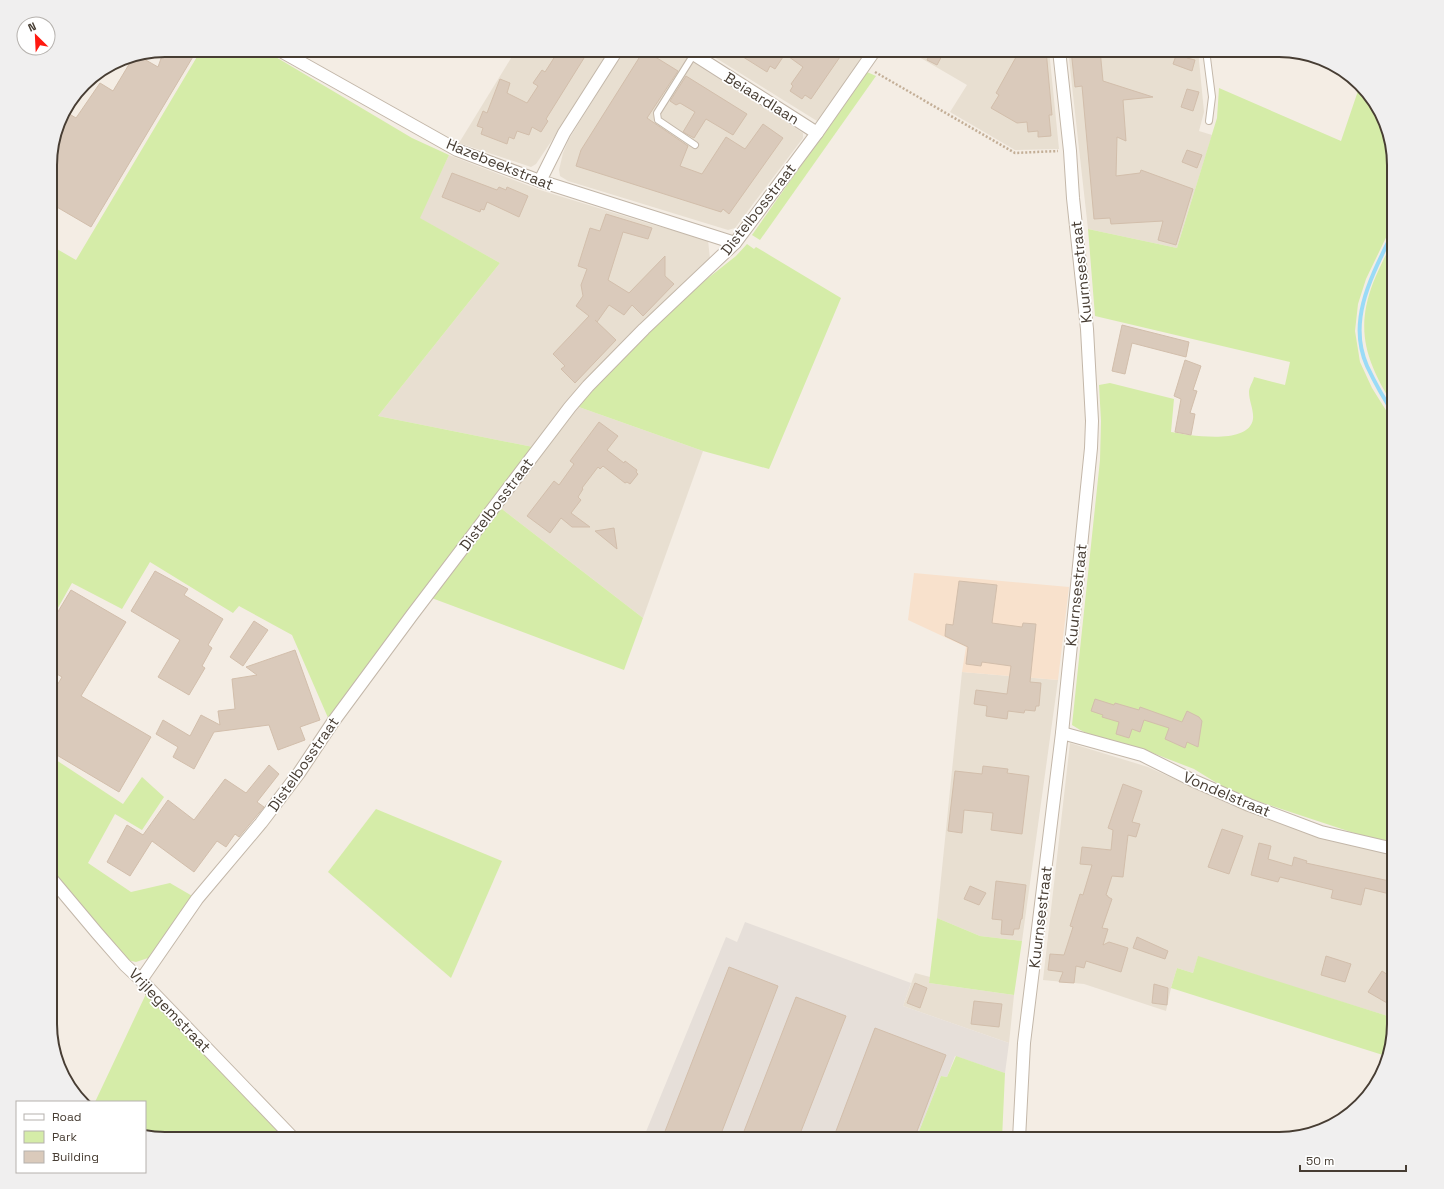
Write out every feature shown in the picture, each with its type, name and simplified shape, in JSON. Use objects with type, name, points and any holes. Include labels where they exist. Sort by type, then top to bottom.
[{"type":"street","name":"Hazebeekstraat","points":[[291,57],[457,150],[540,182],[735,243]]},
{"type":"street","points":[[540,182],[564,133],[613,57]]},
{"type":"street","name":"Beiaardlaan","points":[[699,57],[817,133]]},
{"type":"street","name":"Distelbosstraat","points":[[141,980],[197,899],[261,823],[299,773],[333,722],[407,622],[570,407],[588,386],[644,330],[735,243],[817,133],[870,57]]},
{"type":"street","name":"Kuurnsestraat","points":[[1019,1132],[1024,1043],[1062,733],[1091,448],[1092,421],[1087,329],[1060,57]]},
{"type":"street","name":"Vondelstraat","points":[[1062,733],[1142,756],[1249,805],[1321,832],[1387,847]]},
{"type":"street","name":"Vrijlegemstraat","points":[[57,885],[125,964],[287,1132]]},
{"type":"lane","points":[[688,57],[657,113],[658,120],[695,145]]},
{"type":"lane","points":[[1207,57],[1212,97],[1209,121]]},
{"type":"path","points":[[864,66],[1016,153],[1070,151]]},
{"type":"shaded area","points":[[512,57],[605,57],[577,103],[536,164],[531,167],[459,143]]},
{"type":"shaded area","points":[[620,57],[685,57],[803,133],[803,138],[735,228],[728,230],[568,181],[560,176],[559,170],[563,153],[569,139]]},
{"type":"shaded area","points":[[714,57],[864,57],[817,121]]},
{"type":"shaded area","points":[[919,57],[1050,57],[1059,149],[1015,150],[950,112],[967,85]]},
{"type":"shaded area","points":[[1069,57],[1199,57],[1204,112],[1199,131],[1212,135],[1177,248],[1088,229]]},
{"type":"shaded area","points":[[449,155],[540,190],[708,240],[710,259],[533,447],[378,416],[500,263],[419,218]]},
{"type":"shaded area","points":[[576,406],[703,451],[643,618],[498,506]]},
{"type":"shaded area","points":[[914,573],[1069,587],[1058,680],[962,672],[966,647],[908,620]]},
{"type":"shaded area","points":[[962,672],[1058,680],[1022,941],[980,936],[937,918]]},
{"type":"shaded area","points":[[1070,743],[1148,767],[1231,805],[1321,836],[1387,852],[1387,1016],[1198,957],[1193,973],[1177,968],[1166,1011],[1084,984],[1043,980]]},
{"type":"shaded area","points":[[745,922],[911,983],[903,1006],[1009,1043],[1005,1073],[955,1056],[947,1077],[941,1076],[919,1132],[646,1132],[726,937],[737,942]]},
{"type":"shaded area","points":[[915,973],[930,977],[929,983],[1014,995],[1009,1043],[903,1006]]},
{"type":"green space","points":[[197,57],[276,57],[412,138],[449,155],[420,218],[500,263],[378,416],[533,447],[329,720],[292,635],[239,606],[233,613],[150,562],[122,609],[72,583],[57,610],[57,249],[76,260]]},
{"type":"green space","points":[[867,72],[876,76],[760,240],[752,235]]},
{"type":"green space","points":[[1219,88],[1341,141],[1358,91],[1376,117],[1385,144],[1387,164],[1387,236],[1366,279],[1358,304],[1355,331],[1360,362],[1372,388],[1387,412],[1387,841],[1363,836],[1233,793],[1194,769],[1137,747],[1095,737],[1072,725],[1100,460],[1101,421],[1099,385],[1110,383],[1174,399],[1171,432],[1217,437],[1230,436],[1241,433],[1249,427],[1253,419],[1249,392],[1254,377],[1285,385],[1290,362],[1095,316],[1088,229],[1177,248],[1217,118]]},
{"type":"green space","points":[[747,244],[754,249],[756,247],[841,298],[769,469],[703,451],[576,406],[674,305],[736,256]]},
{"type":"green space","points":[[1387,252],[1387,395],[1377,377],[1371,362],[1364,333],[1367,301],[1375,277]]},
{"type":"green space","points":[[498,506],[643,618],[624,670],[429,597]]},
{"type":"green space","points":[[57,761],[123,804],[142,777],[164,797],[142,830],[115,814],[88,863],[131,892],[170,883],[194,897],[148,958],[136,962],[127,960],[57,878]]},
{"type":"green space","points":[[376,809],[502,861],[451,978],[328,872]]},
{"type":"green space","points":[[937,918],[980,936],[1022,941],[1014,995],[929,983]]},
{"type":"green space","points":[[1198,956],[1387,1016],[1386,1039],[1382,1055],[1171,988],[1177,968],[1193,973]]},
{"type":"green space","points":[[146,994],[282,1132],[150,1131],[146,1130],[146,1101],[95,1101]]},
{"type":"green space","points":[[956,1056],[1005,1073],[1002,1132],[919,1132],[941,1076],[947,1077]]},
{"type":"building","points":[[161,57],[193,57],[91,227],[57,207],[57,157],[65,123],[69,114],[76,118],[100,83],[113,91],[130,63],[144,59],[158,67]]},
{"type":"building","points":[[555,57],[585,57],[546,119],[548,121],[541,132],[532,127],[529,135],[517,131],[514,139],[509,137],[507,144],[481,134],[483,128],[477,126],[483,111],[487,113],[500,79],[510,83],[507,93],[527,103],[538,86],[533,83],[542,70],[545,72]]},
{"type":"building","points":[[640,57],[655,57],[678,71],[647,118],[688,146],[680,166],[702,174],[726,137],[745,149],[763,124],[783,138],[729,214],[723,209],[721,212],[576,166],[581,150]]},
{"type":"building","points":[[743,57],[783,57],[775,69],[770,66],[767,72]]},
{"type":"building","points":[[789,57],[840,57],[811,99],[805,95],[802,99],[790,91],[793,86],[791,84],[803,67]]},
{"type":"building","points":[[928,57],[941,57],[937,65],[927,60]]},
{"type":"building","points":[[1016,57],[1047,57],[1052,115],[1049,115],[1051,136],[1038,137],[1038,131],[1028,132],[1027,122],[1017,123],[991,108],[999,95],[996,93]]},
{"type":"building","points":[[1072,57],[1101,57],[1103,81],[1153,97],[1123,100],[1126,141],[1117,137],[1116,176],[1140,173],[1141,170],[1193,189],[1176,245],[1158,240],[1163,221],[1111,224],[1110,218],[1094,219],[1082,86],[1075,87]]},
{"type":"building","points":[[1176,57],[1187,57],[1195,60],[1192,71],[1173,64]]},
{"type":"building","points":[[686,76],[747,114],[733,135],[706,119],[694,138],[683,132],[695,112],[680,103],[676,105],[670,101]]},
{"type":"building","points":[[1187,89],[1199,92],[1193,111],[1181,107]]},
{"type":"building","points":[[1187,150],[1202,155],[1197,168],[1182,162]]},
{"type":"building","points":[[452,173],[497,190],[499,187],[506,190],[507,187],[528,196],[519,217],[487,202],[484,210],[481,209],[480,212],[442,197]]},
{"type":"building","points":[[606,214],[652,228],[648,239],[623,232],[608,280],[629,293],[665,256],[665,276],[674,284],[643,316],[632,305],[624,315],[609,305],[597,322],[616,340],[575,383],[561,369],[565,366],[553,354],[589,316],[576,306],[583,296],[581,285],[587,269],[578,266],[590,228],[600,231]]},
{"type":"building","points":[[1122,325],[1189,342],[1186,357],[1132,343],[1125,374],[1112,371]]},
{"type":"building","points":[[1185,360],[1201,366],[1193,390],[1197,391],[1190,413],[1195,414],[1191,435],[1175,432],[1181,399],[1174,396]]},
{"type":"building","points":[[599,422],[618,436],[607,450],[624,463],[625,461],[637,470],[636,472],[638,474],[630,484],[627,482],[625,483],[603,466],[600,469],[598,467],[582,488],[583,489],[578,497],[581,500],[571,513],[590,527],[572,527],[561,518],[550,533],[527,516],[554,481],[559,485],[574,464],[570,461]]},
{"type":"building","points":[[614,528],[617,549],[595,531]]},
{"type":"building","points":[[155,571],[188,589],[184,595],[223,619],[208,645],[212,648],[202,666],[205,668],[189,695],[158,677],[180,640],[131,611]]},
{"type":"building","points":[[959,581],[997,585],[992,623],[1022,627],[1023,623],[1036,624],[1030,682],[1041,683],[1039,706],[1036,706],[1035,711],[1025,710],[1024,713],[1008,711],[1007,719],[986,716],[987,706],[974,704],[976,690],[1007,694],[1011,666],[982,662],[981,666],[966,664],[968,647],[945,636],[946,624],[953,625]]},
{"type":"building","points":[[71,590],[126,622],[81,696],[151,737],[119,792],[57,755],[57,685],[62,677],[57,674],[57,613]]},
{"type":"building","points":[[254,621],[268,630],[243,666],[230,657]]},
{"type":"building","points":[[295,650],[320,720],[300,727],[305,740],[278,750],[269,725],[214,732],[194,769],[173,757],[178,747],[156,734],[163,720],[190,736],[201,715],[220,725],[218,711],[235,709],[232,679],[257,675],[246,667]]},
{"type":"building","points":[[1095,699],[1114,705],[1115,703],[1139,710],[1140,707],[1182,722],[1187,711],[1199,717],[1202,721],[1198,747],[1187,742],[1185,748],[1165,739],[1169,728],[1144,720],[1140,732],[1132,729],[1129,738],[1116,734],[1119,722],[1102,717],[1103,715],[1091,711]]},
{"type":"building","points":[[269,765],[279,774],[257,802],[264,807],[239,837],[235,834],[226,847],[217,841],[194,872],[152,841],[130,876],[107,862],[127,825],[143,835],[168,800],[194,820],[225,779],[246,793]]},
{"type":"building","points":[[983,766],[1008,769],[1007,773],[1029,776],[1022,834],[991,830],[993,813],[964,810],[962,833],[948,831],[955,771],[982,774]]},
{"type":"building","points":[[1123,784],[1142,791],[1132,822],[1140,824],[1136,837],[1128,835],[1123,877],[1112,876],[1106,895],[1112,899],[1102,928],[1108,929],[1103,945],[1109,942],[1128,948],[1121,972],[1086,961],[1084,968],[1076,966],[1074,983],[1059,982],[1063,972],[1048,970],[1050,954],[1064,955],[1073,927],[1070,926],[1080,894],[1083,895],[1092,865],[1080,864],[1082,847],[1111,850],[1113,830],[1108,828]]},
{"type":"building","points":[[1222,829],[1243,836],[1229,874],[1208,867]]},
{"type":"building","points":[[1259,843],[1271,846],[1268,859],[1292,866],[1294,857],[1307,861],[1306,863],[1387,880],[1387,893],[1365,888],[1361,905],[1331,898],[1333,890],[1280,877],[1278,882],[1251,875]]},
{"type":"building","points":[[996,881],[1026,885],[1022,919],[1019,929],[1014,929],[1013,935],[1001,934],[1002,920],[992,919]]},
{"type":"building","points":[[970,886],[986,893],[979,905],[964,899]]},
{"type":"building","points":[[1137,937],[1168,951],[1165,959],[1133,948]]},
{"type":"building","points":[[1326,956],[1351,964],[1345,982],[1321,975]]},
{"type":"building","points":[[729,967],[778,986],[722,1132],[665,1132]]},
{"type":"building","points":[[1382,971],[1387,974],[1387,1003],[1368,992]]},
{"type":"building","points":[[915,983],[927,988],[920,1008],[907,1003]]},
{"type":"building","points":[[1154,984],[1168,988],[1167,1005],[1152,1003]]},
{"type":"building","points":[[796,997],[846,1016],[801,1132],[744,1132]]},
{"type":"building","points":[[974,1001],[1002,1004],[999,1027],[971,1024]]},
{"type":"building","points":[[875,1028],[946,1055],[917,1132],[836,1132]]},
{"type":"waterway","points":[[1387,244],[1378,262],[1365,296],[1361,313],[1360,331],[1361,348],[1367,366],[1387,402]]}]
